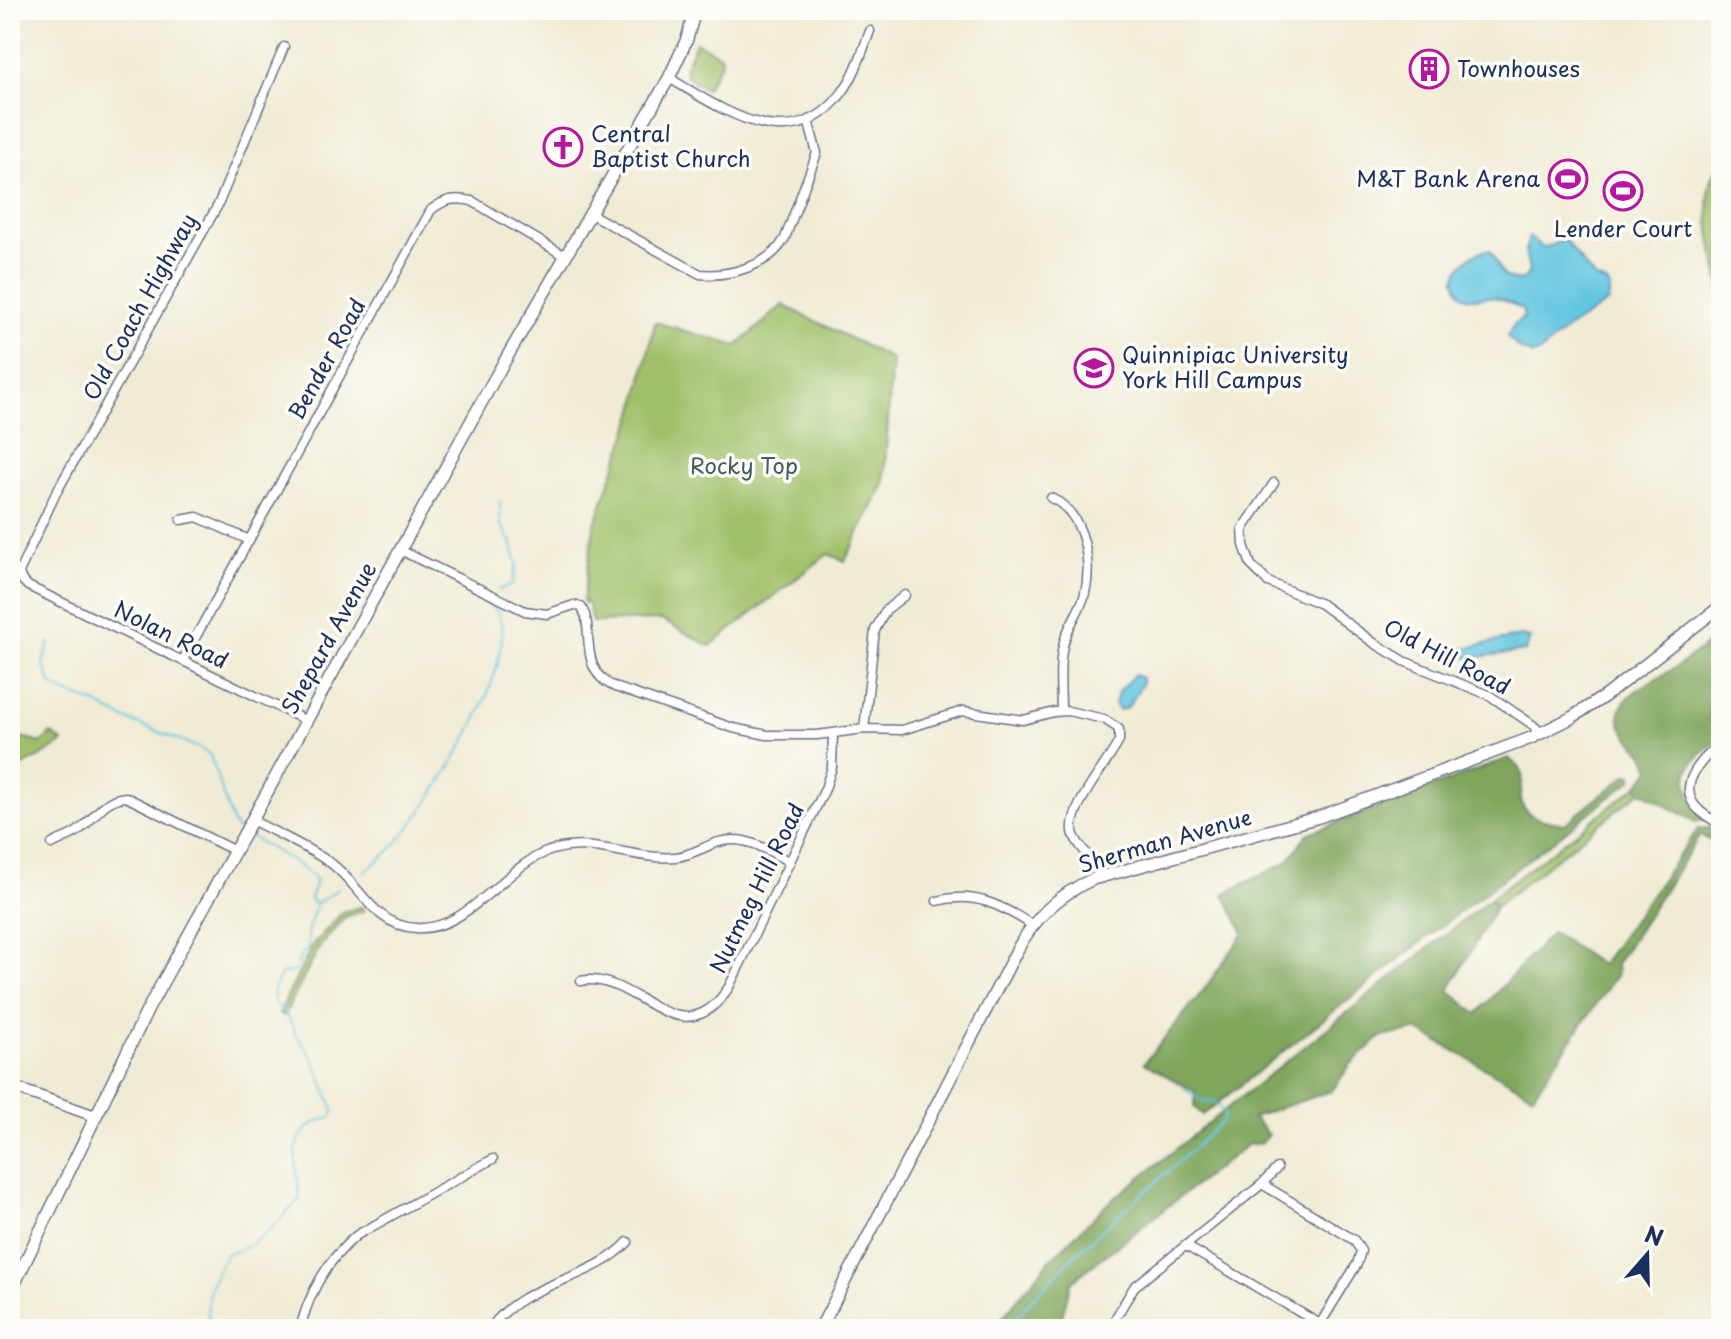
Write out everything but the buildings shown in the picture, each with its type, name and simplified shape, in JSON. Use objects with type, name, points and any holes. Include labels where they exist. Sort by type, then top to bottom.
[{"type":"main road","name":"Shepard Avenue","points":[[10,1293],[149,1007],[400,550],[589,213],[669,78],[687,39],[695,10]]},
{"type":"main road","name":"Sherman Avenue","points":[[820,1329],[993,994],[1032,925],[1059,898],[1081,884],[1102,876],[1332,813],[1472,762],[1541,733],[1605,696],[1721,606]]},
{"type":"street","points":[[669,78],[741,119],[757,125],[788,126],[808,120],[841,95],[870,31]]},
{"type":"street","name":"Old Coach Highway","points":[[21,579],[19,572],[22,562],[56,493],[218,205],[284,47]]},
{"type":"street","points":[[589,213],[692,272],[711,275],[764,261],[780,248],[814,166],[816,142],[808,120]]},
{"type":"street","name":"Bender Road","points":[[183,660],[431,210],[443,200],[458,198],[472,201],[565,256]]},
{"type":"street","name":"Old Hill Road","points":[[1274,483],[1243,529],[1251,565],[1262,578],[1321,604],[1406,662],[1489,695],[1541,733]]},
{"type":"street","points":[[1051,498],[1064,506],[1078,527],[1088,572],[1081,605],[1063,645],[1061,710]]},
{"type":"street","points":[[181,520],[197,517],[247,539]]},
{"type":"street","points":[[400,550],[525,611],[547,614],[574,605],[581,607],[585,613],[590,655],[600,676],[609,685],[744,731],[778,735],[833,734],[864,729],[902,730],[963,711],[1023,720],[1061,710],[1104,719],[1119,729],[1115,748],[1076,810],[1073,820],[1075,839],[1098,866],[1102,876]]},
{"type":"street","name":"Nolan Road","points":[[21,579],[48,596],[307,721]]},
{"type":"street","points":[[864,729],[875,630],[886,610],[905,595]]},
{"type":"street","name":"Nutmeg Hill Road","points":[[581,981],[601,980],[670,1015],[687,1017],[709,1010],[720,1002],[829,779],[833,734]]},
{"type":"street","points":[[1721,744],[1707,754],[1693,771],[1689,784],[1692,802],[1721,825]]},
{"type":"street","points":[[52,844],[76,832],[105,803],[115,797],[126,797],[235,851]]},
{"type":"street","points":[[252,820],[329,863],[384,919],[416,929],[432,928],[453,919],[541,854],[565,847],[589,845],[638,855],[675,857],[715,843],[736,840],[759,846],[790,862]]},
{"type":"street","points":[[937,901],[968,896],[981,898],[1032,925]]},
{"type":"street","points":[[10,1086],[95,1116]]},
{"type":"street","points":[[300,1329],[311,1297],[340,1249],[357,1235],[493,1159]]},
{"type":"street","points":[[1109,1329],[1134,1287],[1262,1184],[1277,1168]]},
{"type":"street","points":[[1186,1246],[1319,1326],[1357,1264],[1361,1251],[1354,1240],[1262,1184]]},
{"type":"street","points":[[490,1329],[512,1304],[614,1258],[628,1242]]},
{"type":"green space","points":[[696,42],[721,56],[722,61],[706,89],[686,76],[684,69]]},
{"type":"green space","points":[[1721,164],[1721,293],[1708,207],[1713,176]]},
{"type":"green space","name":"Rocky Top","points":[[783,305],[892,359],[884,484],[845,561],[828,554],[710,646],[662,620],[592,622],[588,605],[583,601],[594,527],[634,414],[655,322],[737,346]]},
{"type":"green space","points":[[1721,633],[1721,708],[1709,720],[1721,733],[1721,738],[1699,756],[1688,773],[1689,792],[1703,818],[1696,822],[1637,786],[1651,770],[1646,757],[1624,730],[1620,714],[1629,697]]},
{"type":"green space","points":[[51,733],[63,742],[10,775],[10,734],[41,743]]},
{"type":"green space","points":[[1509,758],[1522,773],[1521,802],[1524,808],[1535,817],[1550,822],[1565,824],[1628,774],[1632,775],[1632,780],[1203,1115],[1194,1107],[1195,1092],[1144,1063],[1203,991],[1244,933],[1224,894],[1287,862],[1307,834]]},
{"type":"green space","points":[[1637,786],[1641,791],[1496,906],[1490,899]]},
{"type":"green space","points":[[1716,827],[1721,830],[1721,846],[1700,835],[1616,964],[1617,974],[1533,1095],[1417,1030],[1381,1037],[1351,1064],[1332,1091],[1253,1117],[1268,1135],[1261,1143],[1247,1145],[1071,1282],[1061,1321],[1053,1329],[993,1329],[1050,1260],[1107,1204],[1490,899],[1496,906],[1449,990],[1477,1014],[1552,932],[1601,965],[1698,829]]},
{"type":"green space","points":[[361,907],[364,911],[345,917],[320,946],[284,1016],[279,1014],[313,944],[343,912]]},
{"type":"water","points":[[1529,237],[1543,248],[1565,240],[1595,279],[1607,283],[1610,288],[1608,302],[1533,355],[1519,349],[1507,336],[1524,317],[1522,309],[1498,298],[1466,297],[1458,289],[1455,279],[1468,259],[1490,250],[1504,276],[1523,280],[1529,272],[1525,251]]},
{"type":"water","points":[[1520,636],[1530,638],[1526,651],[1467,658],[1444,653]]},
{"type":"water","points":[[1134,675],[1142,678],[1142,684],[1127,708],[1118,710],[1115,705],[1118,692]]},
{"type":"waterway","points":[[498,590],[512,585],[517,564],[511,541],[500,523],[500,501]]},
{"type":"waterway","points":[[10,550],[15,554]]},
{"type":"waterway","points":[[364,872],[392,848],[430,799],[482,707],[501,648],[500,620],[490,602]]},
{"type":"waterway","points":[[50,642],[43,664],[52,685],[210,755],[237,830]]},
{"type":"waterway","points":[[211,1329],[208,1299],[216,1272],[226,1254],[258,1239],[300,1199],[296,1160],[300,1138],[317,1122],[332,1117],[334,1111],[313,1058],[273,995],[282,974],[295,971],[301,955],[308,948],[308,929],[316,905],[310,899],[316,881],[297,864],[251,837]]},
{"type":"waterway","points":[[316,904],[338,889]]},
{"type":"waterway","points":[[1007,1329],[1057,1273],[1222,1121],[1225,1115],[1214,1101],[1204,1103],[1185,1089]]},
{"type":"place","name":"Townhouses","points":[[1429,69]]},
{"type":"place","name":"Central Baptist Church","points":[[563,147]]},
{"type":"place","name":"M&T Bank Arena","points":[[1568,179]]},
{"type":"place","name":"Lender Court","points":[[1623,191]]},
{"type":"place","name":"Quinnipiac University York Hill Campus","points":[[1094,368]]}]
